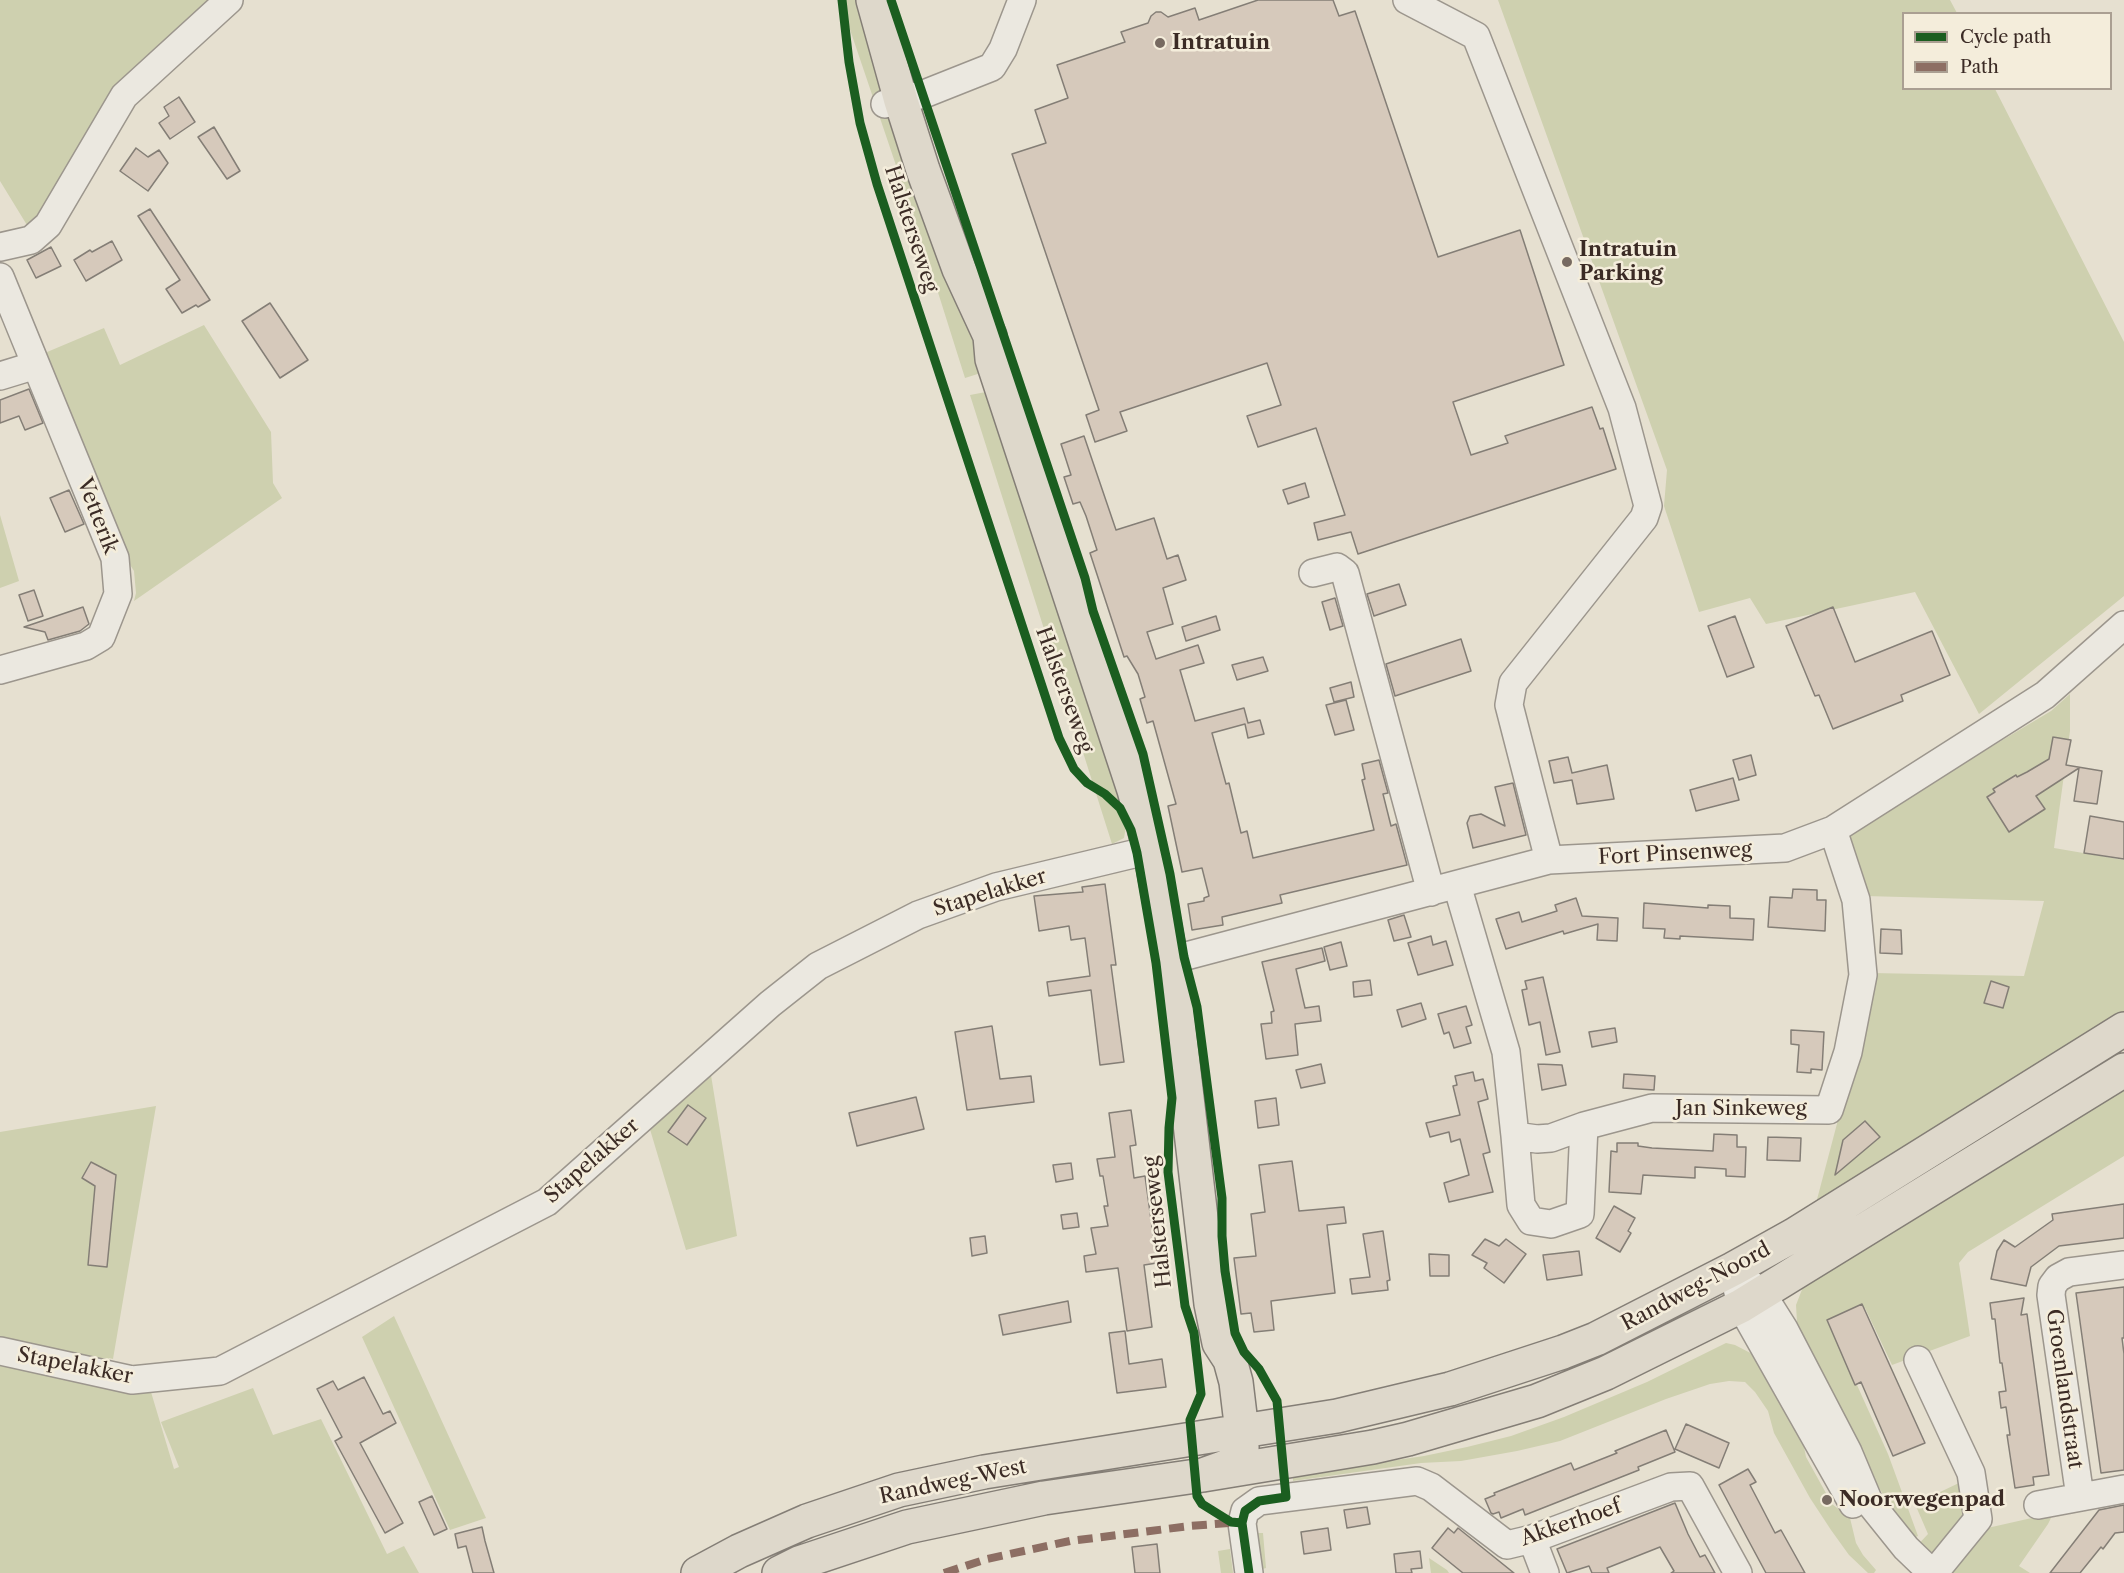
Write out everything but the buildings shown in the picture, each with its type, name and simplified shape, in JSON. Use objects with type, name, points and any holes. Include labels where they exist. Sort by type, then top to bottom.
[{"type":"main road","name":"Halsterseweg","points":[[857,0],[893,102]]},
{"type":"main road","name":"Halsterseweg","points":[[873,0],[893,102],[926,233],[977,340],[992,359],[1134,790],[1150,850],[1171,960],[1211,1304],[1219,1343],[1230,1360],[1236,1382],[1240,1448]]},
{"type":"main road","name":"Randweg-Noord","points":[[1240,1448],[1336,1416],[1450,1389],[1596,1339],[1794,1235],[2124,1029]]},
{"type":"main road","name":"Randweg-Noord","points":[[1240,1448],[1408,1439],[1537,1401],[1615,1369],[1752,1300],[2124,1070]]},
{"type":"main road","name":"Randweg-West","points":[[779,1573],[799,1563],[907,1527],[1044,1498],[1203,1475],[1228,1466],[1240,1448]]},
{"type":"main road","name":"Randweg-West","points":[[698,1573],[739,1551],[807,1521],[899,1490],[984,1472],[1240,1448]]},
{"type":"street","points":[[0,247],[31,240],[48,225],[124,96],[229,0]]},
{"type":"street","points":[[893,102],[924,94],[992,67],[1003,49],[1022,0]]},
{"type":"street","points":[[1407,0],[1476,36],[1622,408],[1648,506],[1644,518],[1513,683],[1509,705],[1549,860]]},
{"type":"street","name":"Vetterik","points":[[0,277],[115,558],[118,594],[101,637],[86,646],[0,670]]},
{"type":"street","points":[[0,376],[36,365]]},
{"type":"street","points":[[1313,573],[1337,567],[1345,573],[1431,892]]},
{"type":"street","name":"Fort Pinsenweg","points":[[1171,960],[1549,860],[1785,848],[1833,830],[2045,695],[2124,625]]},
{"type":"street","name":"Jan Sinkeweg","points":[[1515,1136],[1551,1138],[1584,1126],[1652,1108],[1829,1110],[1848,1052],[1863,975],[1856,900],[1833,830]]},
{"type":"street","name":"Stapelakker","points":[[0,1351],[132,1380],[220,1371],[547,1202],[770,1004],[818,966],[918,915],[996,887],[1150,850]]},
{"type":"street","points":[[1457,885],[1506,1052],[1521,1205],[1531,1221],[1551,1224],[1580,1214],[1584,1126]]},
{"type":"street","name":"Groenlandstraat","points":[[2080,1497],[2051,1295],[2052,1286],[2058,1278],[2069,1272],[2124,1264]]},
{"type":"street","points":[[1733,1269],[1752,1300],[1866,1526],[1895,1563],[1906,1573]]},
{"type":"street","points":[[1752,1300],[1784,1329],[1848,1452],[1869,1502],[1906,1548],[1933,1573],[1978,1519],[1971,1473],[1918,1360]]},
{"type":"street","name":"Akkerhoef","points":[[1249,1573],[1242,1523],[1245,1512],[1260,1501],[1417,1481],[1431,1487],[1507,1545],[1532,1539],[1671,1487],[1690,1486],[1738,1573]]},
{"type":"street","points":[[2038,1505],[2124,1489]]},
{"type":"street","points":[[1532,1539],[1545,1573]]},
{"type":"green space","points":[[0,0],[212,0],[30,230],[0,181]]},
{"type":"green space","points":[[840,0],[861,0],[984,372],[965,378],[924,248]]},
{"type":"green space","points":[[1498,0],[1950,0],[1956,12],[1902,12],[1902,90],[1996,90],[2124,342],[2124,596],[1979,714],[1915,592],[1766,624],[1750,598],[1699,612],[1664,506],[1667,470]]},
{"type":"green space","points":[[204,325],[271,432],[273,483],[282,498],[134,601],[136,593],[134,571],[122,552],[40,355],[104,328],[120,365]]},
{"type":"green space","points":[[991,391],[1127,821],[1124,838],[1112,844],[970,395]]},
{"type":"green space","points":[[0,515],[19,581],[0,588]]},
{"type":"green space","points":[[2070,694],[2070,731],[2054,848],[2124,860],[2124,1016],[1815,1207],[1862,1029],[1872,973],[2024,976],[2044,901],[1866,896],[1849,835],[1899,802],[2051,711]]},
{"type":"green space","points":[[710,1069],[737,1236],[686,1250],[649,1126]]},
{"type":"green space","points":[[2124,1086],[2124,1156],[1968,1252],[1959,1263],[1970,1336],[1892,1365],[1865,1308],[1830,1325],[1888,1454],[1918,1536],[1911,1539],[1866,1467],[1800,1337],[1796,1305],[1803,1287]]},
{"type":"green space","points":[[156,1106],[113,1359],[109,1358],[108,1364],[0,1339],[0,1132]]},
{"type":"green space","points":[[394,1316],[486,1518],[450,1530],[362,1337]]},
{"type":"green space","points":[[1726,1343],[1735,1345],[1760,1358],[1801,1432],[1806,1457],[1832,1504],[1850,1518],[1856,1543],[1876,1570],[1874,1573],[1868,1573],[1849,1555],[1831,1530],[1810,1498],[1774,1433],[1768,1411],[1745,1382],[1729,1381],[1710,1384],[1560,1441],[1517,1451],[1461,1461],[1421,1463],[1293,1481],[1293,1475],[1424,1456],[1511,1436],[1564,1417],[1647,1382]]},
{"type":"green space","points":[[0,1361],[151,1392],[174,1469],[179,1467],[161,1422],[253,1388],[273,1435],[321,1419],[387,1554],[404,1546],[419,1573],[0,1573]]},
{"type":"green space","points":[[1961,1482],[1970,1515],[1929,1563],[1914,1549],[1928,1534],[1915,1504]]},
{"type":"green space","points":[[2045,1515],[2051,1518],[2048,1524],[2019,1566],[2030,1573],[1953,1573],[1955,1565],[1983,1529]]},
{"type":"green space","points":[[1254,1533],[1263,1533],[1266,1568],[1259,1570]]},
{"type":"green space","points":[[1230,1549],[1233,1573],[1221,1573],[1218,1551]]},
{"type":"green space","points":[[1429,1558],[1447,1570],[1449,1573],[1431,1573]]},
{"type":"marked path","points":[[944,1573],[987,1559],[1070,1541],[1229,1523]]},
{"type":"cycle path","points":[[842,0],[849,62],[860,123],[877,184],[1059,738],[1074,769],[1087,783],[1105,794],[1120,808],[1131,830],[1156,963],[1172,1098],[1168,1172],[1185,1306],[1194,1333],[1201,1394],[1190,1420],[1197,1496],[1202,1504],[1231,1522],[1242,1523]]},
{"type":"cycle path","points":[[891,0],[1085,578],[1093,611],[1143,754],[1170,874],[1184,957],[1197,1007],[1222,1198],[1225,1271],[1235,1333],[1244,1352],[1259,1369],[1277,1401],[1286,1497],[1259,1501],[1245,1511],[1242,1523],[1249,1573]]},
{"type":"place","name":"Intratuin","points":[[1160,43]]},
{"type":"place","name":"Intratuin Parking","points":[[1567,262]]},
{"type":"place","name":"Noorwegenpad","points":[[1827,1500]]}]
